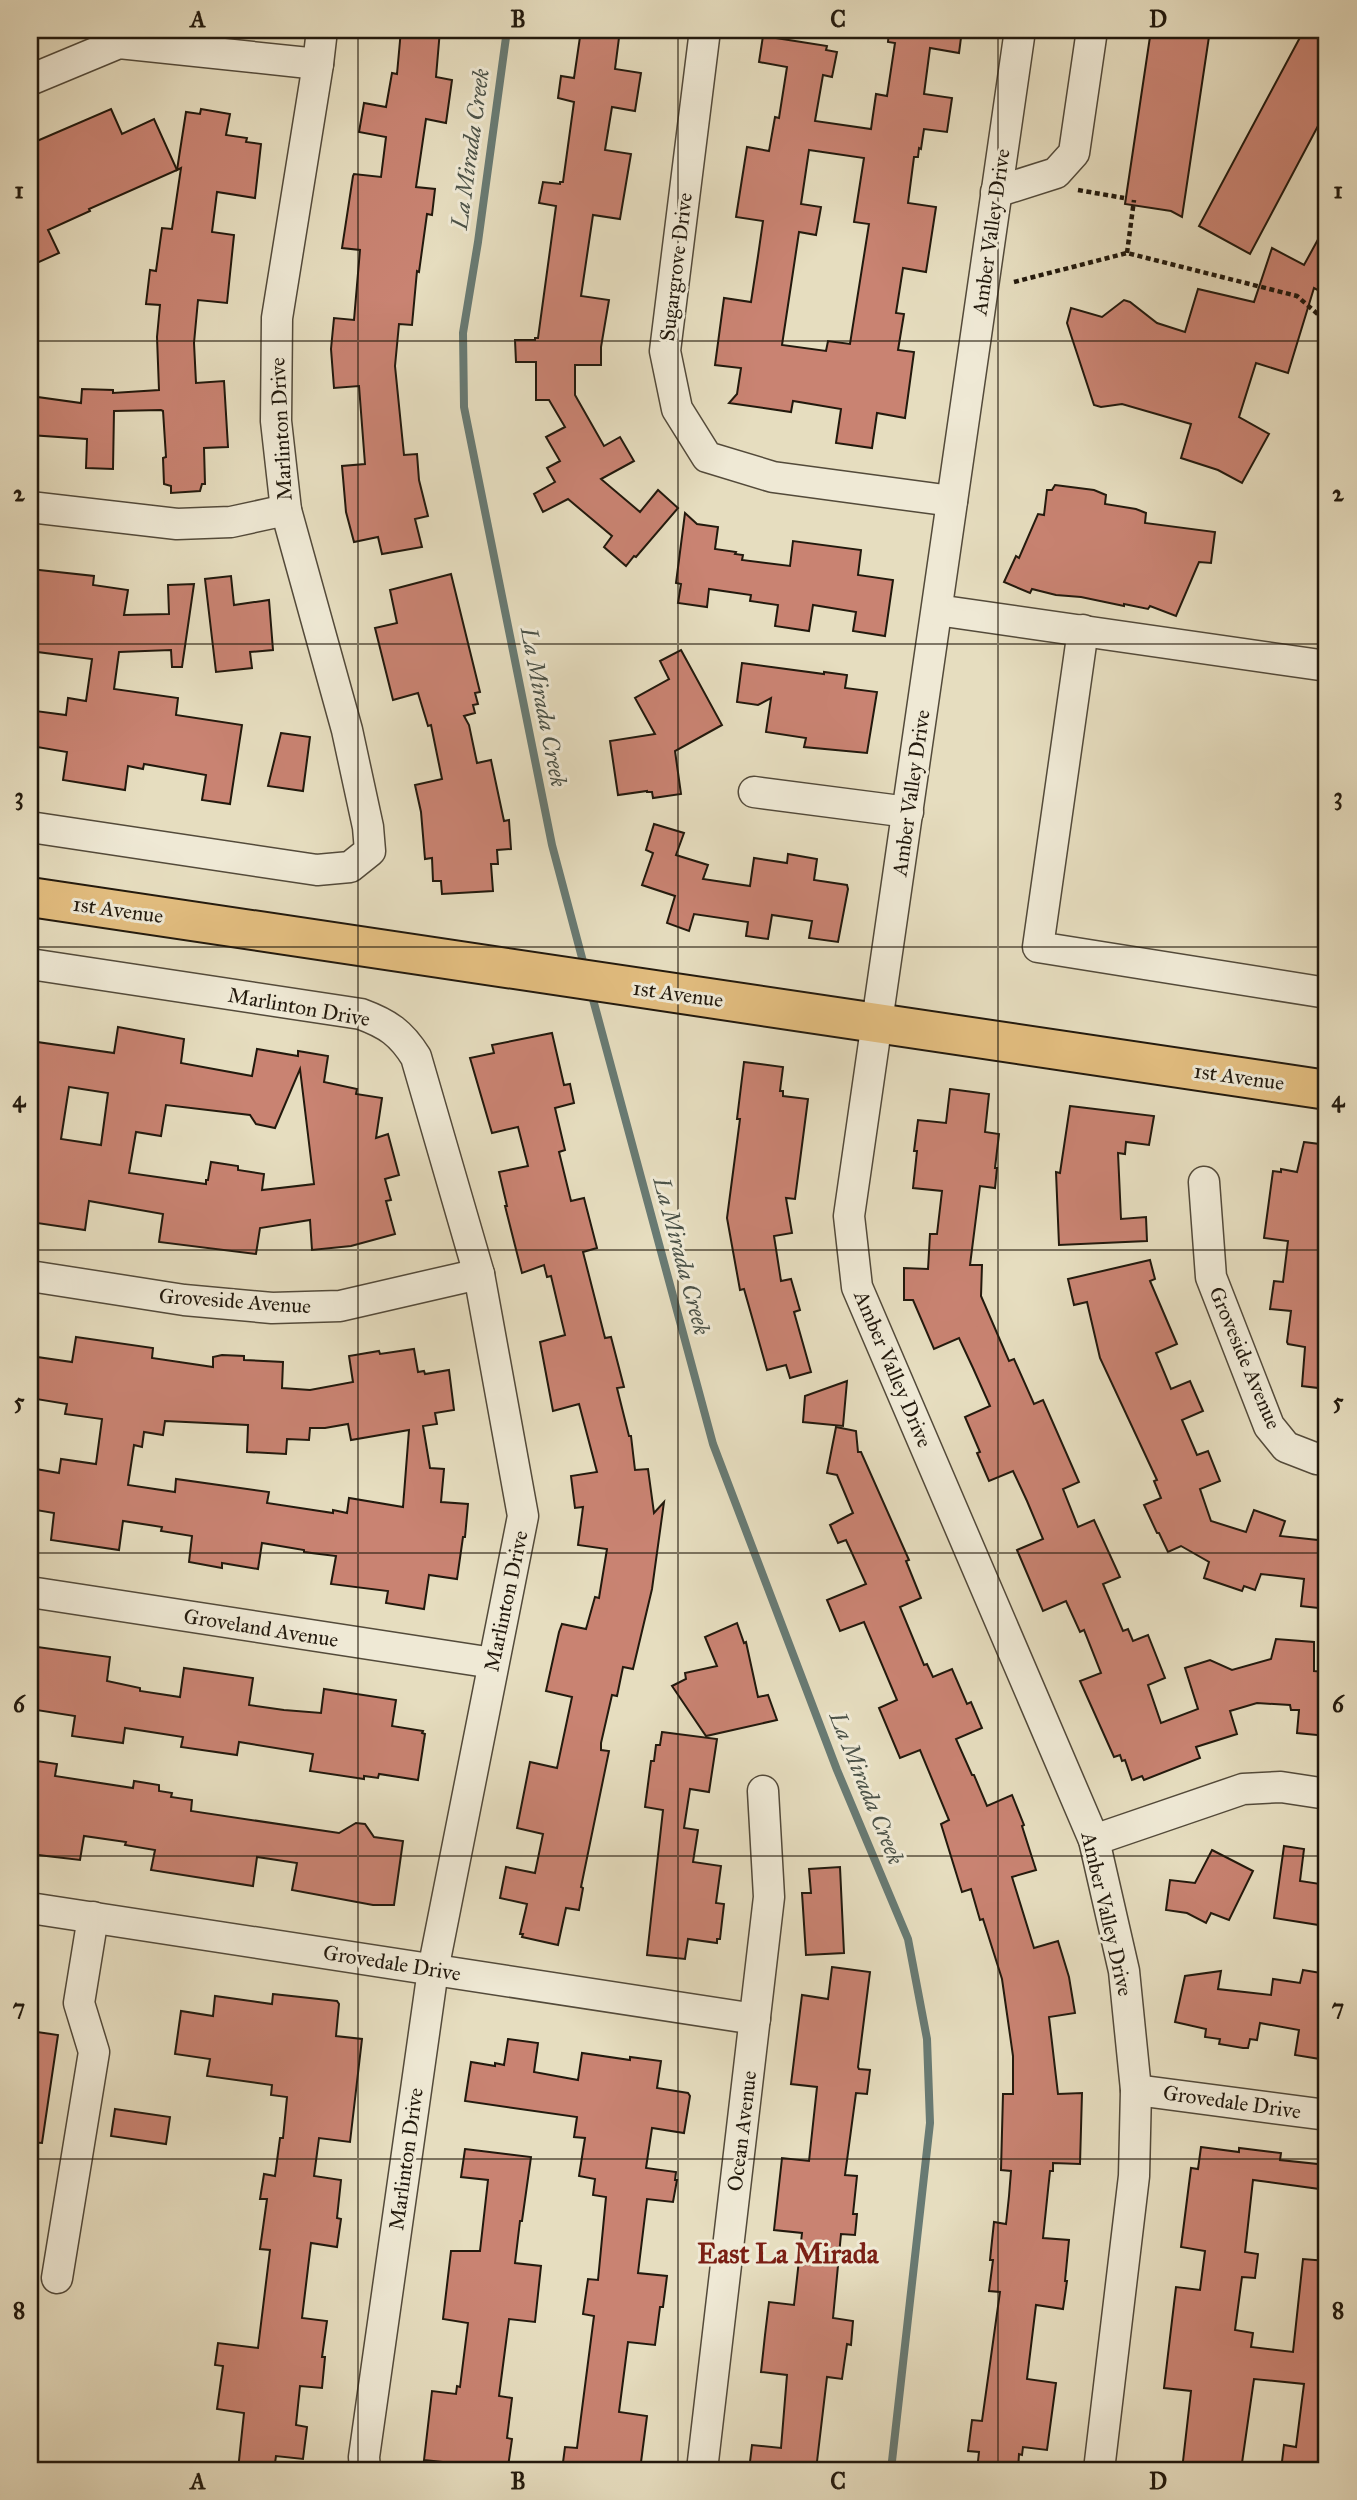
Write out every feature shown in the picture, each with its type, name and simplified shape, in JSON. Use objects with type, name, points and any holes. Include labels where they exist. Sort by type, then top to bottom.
[{"type":"main road","name":"1st Avenue","points":[[30,897],[1327,1090]]},
{"type":"street","name":"Marlinton Drive","points":[[30,827],[317,870],[350,867],[370,851],[368,827],[347,730],[286,510],[276,421],[277,318],[318,64],[321,30]]},
{"type":"street","name":"Sugargrove Drive","points":[[705,30],[665,351],[677,409],[707,457],[773,477],[952,501]]},
{"type":"street","name":"Amber Valley Drive","points":[[1020,30],[849,1216],[857,1287],[1094,1840],[1124,1971],[1136,2090],[1134,2176],[1099,2470]]},
{"type":"street","points":[[996,191],[1056,173],[1073,153],[1092,30]]},
{"type":"street","points":[[30,80],[119,43],[318,64]]},
{"type":"street","points":[[30,507],[177,524],[231,522],[286,510]]},
{"type":"street","points":[[937,610],[1327,666]]},
{"type":"street","points":[[1083,631],[1038,947],[1327,993]]},
{"type":"street","points":[[754,792],[908,812]]},
{"type":"street","name":"Marlinton Drive","points":[[30,964],[361,1014],[387,1024],[409,1045],[416,1057],[479,1274],[523,1516],[433,1969],[364,2457],[365,2470]]},
{"type":"street","name":"Groveside Avenue","points":[[1204,1182],[1211,1278],[1269,1426],[1286,1447],[1327,1460]]},
{"type":"street","name":"Groveside Avenue","points":[[30,1276],[184,1300],[272,1308],[340,1306],[479,1274]]},
{"type":"street","name":"Groveland Avenue","points":[[30,1592],[493,1663]]},
{"type":"street","points":[[1094,1840],[1243,1789],[1281,1787],[1327,1794]]},
{"type":"street","name":"Ocean Avenue","points":[[702,2470],[769,1896],[763,1791]]},
{"type":"street","name":"Grovedale Drive","points":[[30,1908],[755,2020]]},
{"type":"street","points":[[57,2278],[94,2052],[79,2003],[93,1917]]},
{"type":"street","name":"Grovedale Drive","points":[[1136,2090],[1327,2115]]},
{"type":"path","points":[[1077,190],[1124,198]]},
{"type":"path","points":[[1127,253],[1134,200]]},
{"type":"path","points":[[1014,282],[1127,253],[1297,296],[1321,317],[1327,336]]},
{"type":"building","points":[[401,30],[440,30],[436,77],[452,80],[446,123],[426,119],[416,187],[435,189],[432,215],[427,214],[419,272],[417,271],[412,325],[399,324],[395,366],[404,455],[417,454],[419,480],[428,516],[415,519],[422,547],[382,554],[378,537],[354,542],[346,512],[342,466],[365,464],[359,386],[334,388],[331,349],[334,318],[354,320],[360,250],[342,248],[353,176],[381,177],[386,137],[359,132],[364,103],[386,107],[392,73],[397,74]]},
{"type":"building","points":[[581,30],[620,30],[615,69],[641,73],[635,111],[612,107],[605,150],[631,154],[620,219],[593,215],[581,296],[609,300],[601,347],[601,365],[575,365],[575,395],[604,446],[620,437],[634,461],[601,479],[640,512],[658,490],[678,508],[626,566],[604,547],[612,536],[568,499],[543,512],[534,494],[555,482],[547,468],[560,461],[546,437],[565,427],[549,400],[536,400],[536,362],[516,362],[515,340],[538,338],[556,206],[539,203],[543,182],[563,182],[574,102],[558,98],[561,76],[574,78]]},
{"type":"building","points":[[889,30],[962,30],[959,53],[930,48],[924,94],[952,98],[947,132],[924,129],[921,149],[919,148],[918,157],[914,157],[908,203],[936,207],[926,272],[903,268],[896,313],[904,314],[898,350],[914,352],[905,418],[877,413],[872,448],[836,443],[841,409],[793,401],[791,412],[729,403],[737,394],[741,368],[715,365],[724,298],[751,302],[763,221],[736,217],[747,147],[769,151],[775,117],[779,118],[787,67],[759,62],[763,36],[827,46],[826,50],[837,52],[832,77],[823,75],[815,121],[871,129],[876,94],[887,96],[895,43],[888,42]],"holes":[[[809,150],[864,158],[854,222],[869,224],[850,344],[828,341],[826,351],[782,345],[799,232],[816,235],[821,207],[801,204]]]},
{"type":"building","points":[[1151,30],[1210,30],[1182,217],[1171,211],[1125,204]]},
{"type":"building","points":[[1304,30],[1327,30],[1327,109],[1250,254],[1199,226]]},
{"type":"building","points":[[111,109],[122,134],[154,119],[177,170],[48,230],[59,253],[30,266],[30,144]]},
{"type":"building","points":[[201,109],[230,114],[226,135],[247,138],[246,142],[261,144],[255,198],[217,192],[212,232],[234,235],[227,303],[198,300],[194,343],[196,383],[224,381],[228,447],[204,448],[205,484],[202,484],[200,491],[171,493],[171,486],[164,484],[163,458],[166,457],[163,411],[114,411],[113,469],[86,468],[87,439],[30,435],[30,396],[81,403],[82,389],[113,390],[113,393],[159,390],[157,337],[160,305],[146,304],[150,270],[156,271],[162,228],[172,229],[186,112],[200,114]]},
{"type":"building","points":[[1327,223],[1327,295],[1314,288],[1288,373],[1256,363],[1239,417],[1269,434],[1242,483],[1218,470],[1181,458],[1191,424],[1122,404],[1101,407],[1094,405],[1067,323],[1071,308],[1102,317],[1124,300],[1157,323],[1185,332],[1198,289],[1254,302],[1272,248],[1304,265]]},
{"type":"building","points":[[1055,485],[1094,490],[1106,495],[1105,504],[1146,513],[1145,523],[1215,532],[1211,563],[1199,562],[1176,616],[1150,606],[1148,609],[1124,606],[1032,589],[1030,593],[1004,582],[1016,556],[1019,558],[1038,514],[1044,515],[1047,490],[1052,490]]},
{"type":"building","points":[[685,513],[697,524],[718,527],[715,549],[736,552],[735,554],[743,555],[742,560],[790,566],[793,541],[861,550],[858,575],[893,580],[885,636],[853,631],[856,612],[813,605],[809,631],[775,626],[778,605],[750,601],[751,595],[709,589],[707,607],[678,603],[681,584],[676,583]]},
{"type":"building","points":[[30,569],[94,576],[93,585],[128,590],[124,615],[169,614],[168,585],[194,584],[182,667],[172,667],[171,650],[119,652],[114,689],[178,698],[176,715],[242,725],[230,804],[202,800],[206,775],[144,764],[143,769],[128,766],[125,790],[63,780],[67,752],[31,746],[36,711],[66,715],[68,698],[86,701],[92,659],[30,651]]},
{"type":"building","points":[[451,574],[480,692],[475,693],[478,704],[473,705],[475,713],[464,716],[469,725],[477,763],[491,760],[504,821],[509,820],[511,849],[497,850],[498,864],[491,864],[493,891],[442,894],[441,881],[433,881],[432,858],[425,859],[421,812],[415,785],[442,779],[431,725],[428,726],[418,693],[393,700],[375,628],[397,623],[390,590]]},
{"type":"building","points":[[231,576],[234,605],[269,600],[273,650],[250,652],[252,668],[216,672],[205,579]]},
{"type":"building","points":[[681,650],[722,725],[675,751],[681,794],[653,798],[652,792],[647,791],[618,795],[610,741],[655,734],[635,698],[669,679],[660,661]]},
{"type":"building","points":[[742,663],[847,675],[845,688],[877,692],[867,753],[804,747],[806,738],[766,732],[771,698],[758,705],[737,702]]},
{"type":"building","points":[[281,733],[310,737],[303,791],[268,786]]},
{"type":"building","points":[[654,824],[684,833],[676,855],[708,865],[703,879],[750,886],[754,858],[787,863],[788,854],[817,859],[814,880],[847,885],[838,942],[809,938],[812,921],[772,915],[768,939],[746,936],[748,922],[694,914],[689,931],[667,923],[675,896],[642,885],[653,853],[646,850]]},
{"type":"building","points":[[118,1027],[184,1039],[181,1063],[252,1076],[257,1049],[298,1056],[298,1051],[328,1056],[324,1082],[357,1089],[356,1094],[382,1098],[376,1138],[388,1134],[399,1175],[385,1179],[391,1200],[386,1201],[395,1234],[351,1246],[312,1250],[310,1220],[260,1228],[256,1254],[159,1242],[163,1214],[89,1201],[85,1230],[30,1222],[30,1041],[114,1053]],"holes":[[[300,1069],[314,1184],[262,1190],[264,1174],[211,1162],[206,1184],[129,1173],[136,1132],[161,1136],[166,1105],[250,1115],[256,1124],[275,1128]],[[69,1087],[108,1093],[101,1145],[61,1139]]]},
{"type":"building","points":[[552,1033],[564,1085],[570,1084],[574,1103],[555,1108],[565,1150],[559,1152],[571,1201],[584,1198],[597,1248],[583,1252],[605,1338],[611,1337],[624,1387],[617,1388],[631,1436],[635,1470],[648,1469],[654,1513],[664,1502],[652,1589],[633,1669],[623,1667],[617,1696],[612,1695],[601,1743],[601,1750],[609,1751],[581,1887],[579,1910],[566,1908],[558,1945],[522,1937],[523,1934],[520,1934],[527,1904],[500,1898],[506,1867],[535,1873],[543,1834],[517,1828],[530,1762],[557,1768],[572,1697],[546,1691],[559,1632],[562,1624],[586,1629],[595,1597],[599,1598],[607,1549],[578,1545],[583,1507],[575,1508],[571,1476],[597,1472],[579,1404],[553,1411],[540,1342],[565,1335],[551,1276],[547,1277],[544,1265],[522,1273],[505,1206],[499,1172],[528,1166],[518,1127],[492,1133],[470,1058],[494,1053],[492,1045]]},
{"type":"building","points":[[744,1062],[783,1067],[780,1091],[783,1091],[783,1096],[808,1099],[795,1199],[786,1198],[792,1233],[774,1236],[781,1281],[791,1279],[800,1310],[794,1312],[811,1372],[790,1378],[786,1365],[767,1370],[744,1289],[740,1290],[727,1218],[740,1119],[737,1119]]},
{"type":"building","points":[[950,1089],[989,1094],[985,1132],[999,1134],[995,1188],[980,1186],[970,1265],[982,1265],[981,1296],[1009,1361],[1014,1359],[1034,1404],[1043,1400],[1079,1482],[1063,1489],[1078,1527],[1094,1520],[1120,1577],[1103,1584],[1123,1631],[1128,1629],[1133,1641],[1148,1635],[1165,1678],[1148,1685],[1161,1723],[1198,1709],[1185,1668],[1210,1660],[1232,1670],[1271,1659],[1276,1639],[1314,1642],[1314,1671],[1327,1672],[1327,1736],[1297,1733],[1299,1710],[1291,1710],[1290,1705],[1257,1703],[1230,1711],[1237,1734],[1196,1747],[1200,1758],[1144,1780],[1142,1776],[1132,1780],[1125,1760],[1122,1761],[1120,1755],[1114,1757],[1080,1681],[1101,1673],[1084,1630],[1080,1632],[1066,1601],[1043,1611],[1017,1550],[1043,1539],[1027,1501],[1013,1471],[989,1481],[977,1453],[980,1452],[965,1417],[990,1406],[973,1368],[959,1338],[934,1349],[913,1300],[904,1300],[904,1268],[928,1269],[930,1234],[937,1234],[942,1191],[913,1188],[918,1120],[946,1123]]},
{"type":"building","points":[[1070,1106],[1154,1116],[1149,1145],[1126,1142],[1125,1154],[1118,1153],[1121,1219],[1146,1217],[1147,1241],[1059,1245],[1056,1172],[1060,1173]]},
{"type":"building","points":[[1304,1142],[1327,1145],[1327,1240],[1320,1294],[1327,1295],[1327,1389],[1302,1386],[1305,1347],[1287,1342],[1291,1311],[1270,1309],[1274,1281],[1283,1282],[1288,1241],[1264,1238],[1273,1171],[1281,1172],[1281,1169],[1297,1172]]},
{"type":"building","points":[[1150,1260],[1155,1279],[1150,1281],[1177,1344],[1156,1353],[1171,1389],[1190,1381],[1203,1411],[1182,1420],[1197,1455],[1208,1451],[1220,1481],[1200,1489],[1211,1521],[1246,1532],[1254,1510],[1285,1521],[1280,1536],[1327,1541],[1327,1609],[1301,1606],[1304,1579],[1261,1574],[1255,1590],[1244,1586],[1242,1591],[1204,1578],[1209,1562],[1181,1546],[1168,1552],[1157,1533],[1144,1505],[1161,1498],[1154,1481],[1157,1480],[1100,1358],[1087,1302],[1074,1305],[1068,1279]]},
{"type":"building","points":[[76,1337],[153,1348],[152,1358],[213,1367],[213,1357],[244,1356],[244,1360],[283,1362],[282,1388],[310,1390],[353,1382],[349,1356],[414,1349],[418,1372],[424,1371],[425,1374],[449,1370],[454,1410],[435,1413],[437,1424],[423,1426],[430,1468],[444,1469],[441,1502],[468,1504],[457,1579],[429,1575],[424,1609],[386,1603],[388,1591],[331,1584],[336,1556],[304,1550],[262,1543],[258,1569],[222,1563],[222,1568],[189,1562],[192,1536],[161,1531],[162,1527],[123,1521],[119,1550],[51,1540],[54,1513],[30,1509],[30,1468],[59,1473],[61,1459],[96,1464],[102,1419],[65,1414],[67,1404],[30,1398],[30,1356],[72,1362]],"holes":[[[165,1421],[248,1425],[247,1452],[286,1454],[287,1439],[309,1440],[310,1428],[348,1424],[351,1440],[409,1430],[403,1507],[349,1498],[347,1513],[333,1510],[333,1513],[267,1503],[269,1492],[176,1479],[175,1492],[128,1485],[134,1445],[142,1447],[144,1432],[163,1435]]]},
{"type":"building","points":[[847,1381],[843,1426],[803,1422],[805,1396]]},
{"type":"building","points":[[836,1427],[856,1431],[858,1452],[861,1452],[909,1560],[906,1561],[921,1598],[900,1607],[924,1665],[927,1664],[933,1677],[952,1669],[967,1704],[971,1702],[982,1728],[956,1739],[972,1775],[987,1806],[1012,1795],[1024,1825],[1022,1826],[1036,1870],[1012,1877],[1034,1948],[1058,1941],[1069,1977],[1075,2013],[1049,2017],[1058,2094],[1082,2093],[1080,2164],[1053,2163],[1053,2171],[1050,2171],[1043,2238],[1069,2240],[1067,2281],[1063,2309],[1036,2305],[1027,2379],[1056,2383],[1047,2450],[1023,2447],[1022,2455],[1019,2454],[1018,2470],[977,2470],[979,2452],[968,2451],[972,2420],[982,2421],[1000,2292],[989,2291],[994,2222],[1006,2224],[1011,2171],[1001,2170],[1003,2094],[1013,2094],[1013,2056],[1002,1979],[971,1889],[962,1892],[941,1824],[949,1820],[920,1750],[900,1758],[879,1708],[897,1700],[864,1622],[840,1631],[827,1600],[866,1584],[846,1540],[838,1543],[830,1525],[853,1513],[837,1475],[827,1473]]},
{"type":"building","points":[[737,1623],[744,1643],[746,1642],[758,1697],[768,1695],[777,1720],[706,1736],[672,1686],[686,1679],[685,1673],[717,1666],[705,1637]]},
{"type":"building","points":[[30,1646],[110,1657],[107,1681],[140,1688],[140,1691],[180,1697],[184,1668],[253,1678],[249,1705],[321,1713],[324,1689],[396,1700],[392,1726],[423,1731],[425,1734],[418,1780],[379,1774],[378,1778],[364,1776],[364,1779],[310,1771],[313,1754],[239,1742],[237,1755],[181,1747],[183,1737],[125,1728],[123,1743],[72,1736],[75,1716],[30,1709]]},
{"type":"building","points":[[662,1732],[717,1739],[709,1792],[690,1789],[684,1828],[698,1830],[693,1862],[721,1866],[716,1903],[724,1904],[720,1939],[717,1939],[717,1943],[688,1939],[685,1959],[647,1955],[663,1810],[645,1807],[651,1761],[654,1761],[656,1745],[660,1745]]},
{"type":"building","points":[[30,1760],[57,1764],[55,1776],[133,1788],[134,1781],[159,1785],[159,1791],[172,1793],[171,1797],[192,1800],[191,1811],[339,1833],[356,1823],[365,1824],[374,1837],[403,1841],[394,1905],[373,1905],[292,1890],[297,1863],[257,1857],[253,1886],[151,1870],[155,1850],[125,1845],[126,1842],[84,1836],[80,1860],[30,1854]]},
{"type":"building","points":[[1284,1846],[1304,1849],[1300,1881],[1327,1885],[1325,1926],[1274,1918]]},
{"type":"building","points":[[1212,1850],[1253,1871],[1229,1920],[1211,1913],[1206,1923],[1187,1913],[1166,1910],[1170,1880],[1195,1883]]},
{"type":"building","points":[[840,1867],[844,1953],[806,1955],[802,1893],[811,1893],[809,1869]]},
{"type":"building","points":[[832,1967],[870,1972],[858,2067],[870,2070],[867,2094],[856,2093],[845,2175],[857,2176],[853,2214],[857,2214],[855,2235],[841,2234],[833,2318],[853,2321],[851,2345],[847,2344],[842,2379],[827,2377],[816,2470],[749,2470],[752,2445],[781,2448],[787,2375],[761,2372],[769,2302],[794,2305],[802,2233],[774,2230],[782,2158],[809,2161],[817,2087],[791,2084],[802,1995],[828,1999]]},
{"type":"building","points":[[1303,1970],[1327,1974],[1321,2019],[1324,2019],[1325,2026],[1320,2059],[1295,2055],[1299,2030],[1260,2023],[1257,2040],[1250,2039],[1248,2048],[1243,2048],[1219,2044],[1220,2039],[1205,2037],[1206,2029],[1175,2022],[1185,1976],[1221,1971],[1218,1989],[1271,1995],[1273,1979],[1300,1983]]},
{"type":"building","points":[[273,1994],[337,2001],[336,2036],[362,2039],[350,2142],[319,2138],[314,2176],[341,2180],[337,2218],[341,2219],[337,2247],[311,2243],[302,2318],[327,2321],[322,2357],[325,2357],[322,2388],[300,2386],[296,2425],[307,2427],[303,2459],[276,2456],[274,2470],[238,2470],[244,2413],[217,2409],[223,2366],[215,2365],[218,2343],[258,2348],[270,2250],[260,2249],[267,2199],[260,2199],[264,2174],[275,2176],[280,2138],[283,2138],[287,2097],[271,2095],[272,2085],[207,2076],[210,2059],[175,2054],[181,2011],[213,2016],[215,1996],[272,2004]]},
{"type":"building","points":[[30,2031],[58,2035],[42,2143],[30,2142]]},
{"type":"building","points":[[508,2039],[538,2043],[534,2072],[578,2080],[582,2053],[630,2060],[630,2057],[661,2061],[657,2088],[688,2093],[690,2096],[684,2133],[652,2128],[646,2168],[676,2172],[677,2180],[673,2202],[647,2199],[638,2273],[667,2276],[663,2307],[660,2307],[655,2345],[628,2342],[619,2412],[647,2416],[640,2470],[562,2470],[565,2447],[577,2448],[594,2316],[583,2314],[588,2279],[598,2280],[606,2197],[593,2195],[595,2179],[579,2176],[585,2138],[574,2137],[577,2117],[465,2101],[471,2062],[504,2065]]},
{"type":"building","points":[[115,2109],[170,2117],[166,2144],[111,2136]]},
{"type":"building","points":[[1201,2147],[1239,2152],[1239,2148],[1281,2153],[1280,2160],[1327,2165],[1327,2190],[1253,2180],[1245,2252],[1258,2254],[1255,2278],[1242,2277],[1235,2330],[1253,2333],[1251,2347],[1293,2352],[1303,2259],[1327,2261],[1327,2470],[1281,2470],[1284,2445],[1296,2447],[1304,2384],[1254,2379],[1241,2470],[1182,2470],[1191,2391],[1164,2388],[1176,2287],[1200,2290],[1205,2251],[1181,2247],[1191,2168],[1198,2169]]},
{"type":"building","points":[[465,2149],[531,2157],[515,2263],[541,2266],[535,2322],[509,2319],[499,2396],[512,2398],[507,2438],[512,2439],[508,2467],[489,2465],[488,2470],[450,2470],[451,2463],[424,2460],[432,2391],[456,2394],[457,2386],[460,2387],[468,2323],[443,2319],[451,2251],[480,2251],[488,2180],[461,2177]]},
{"type":"waterway","name":"La Mirada Creek","points":[[507,30],[463,333],[464,407],[552,845],[585,969]]},
{"type":"waterway","name":"La Mirada Creek","points":[[591,992],[713,1444],[837,1770],[908,1939],[927,2039],[930,2123],[891,2470]]},
{"type":"district","name":"East La Mirada","points":[[788,2253]]}]
